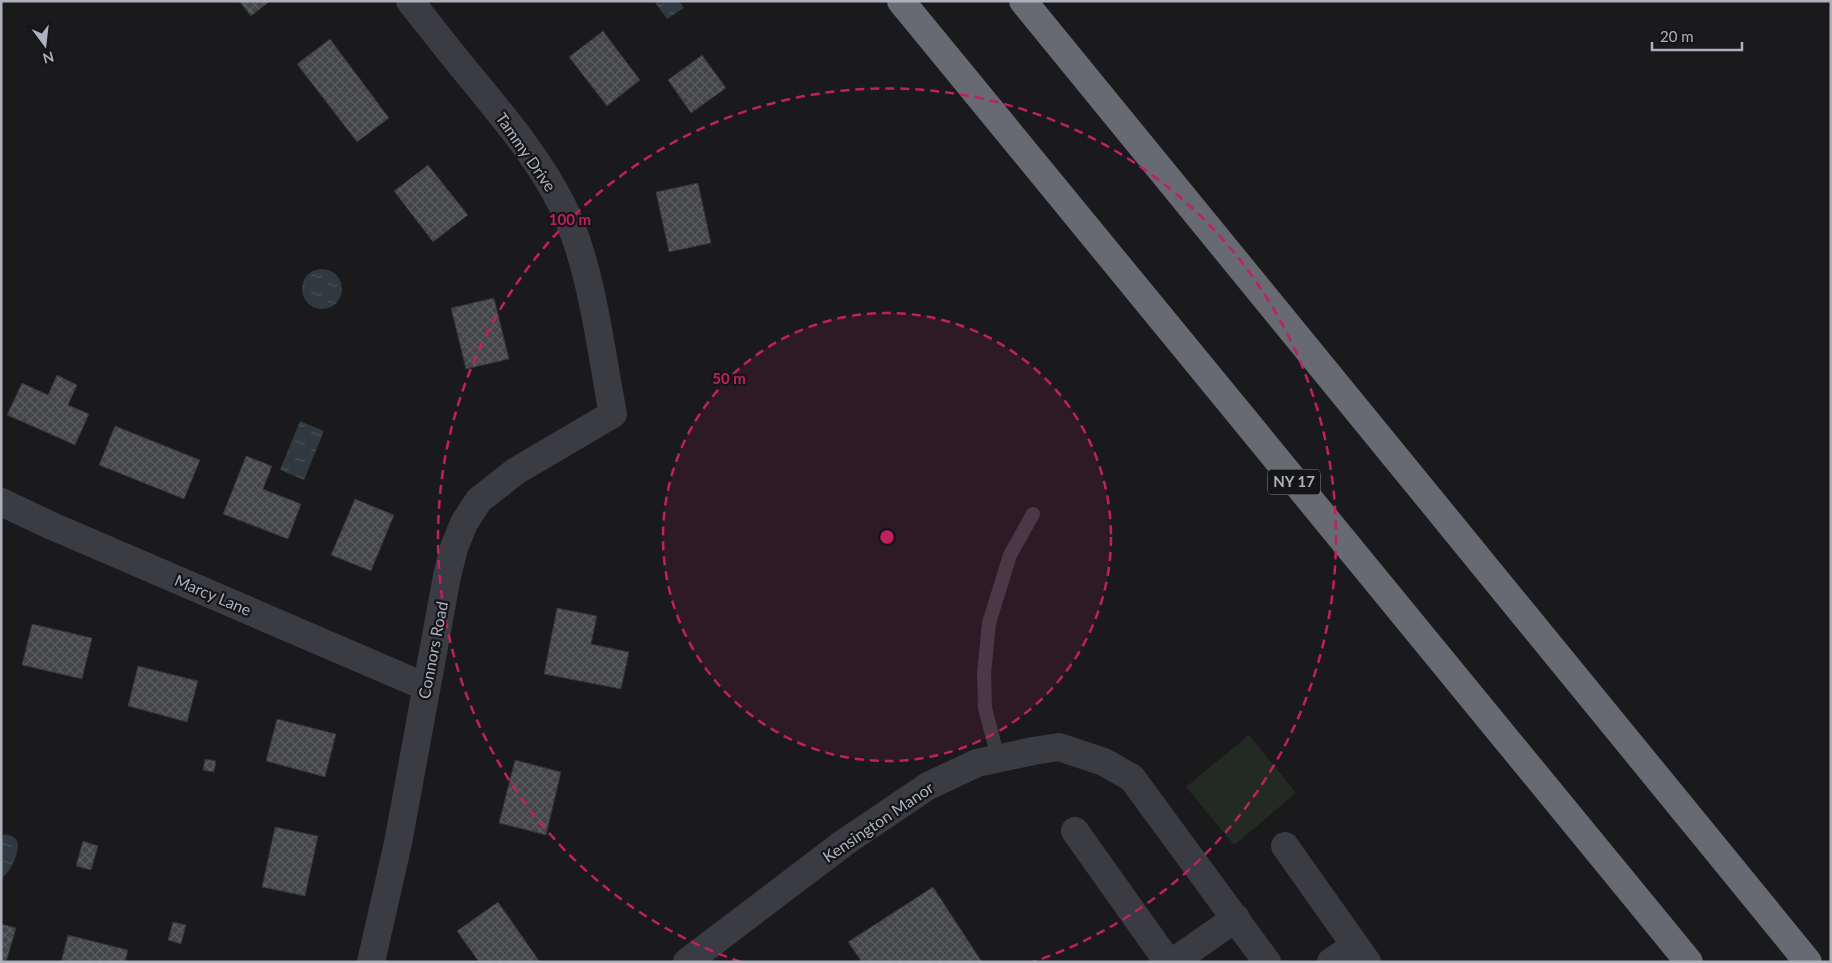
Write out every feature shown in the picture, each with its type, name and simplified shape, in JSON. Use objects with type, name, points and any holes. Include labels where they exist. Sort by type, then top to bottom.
[{"type":"highway","name":"NY 17","points":[[902,1],[1313,506],[1415,627],[1688,962]]},
{"type":"highway","points":[[1023,1],[1808,962]]},
{"type":"street","name":"Tammy Drive","points":[[410,1],[510,126],[538,164],[562,205],[576,240],[590,290],[613,414]]},
{"type":"street","name":"Connors Road","points":[[371,962],[398,843],[426,687],[454,548],[464,523],[479,500],[516,471],[613,414]]},
{"type":"street","name":"Marcy Lane","points":[[1,502],[52,526],[426,687]]},
{"type":"street","name":"Kensington Manor","points":[[687,962],[845,842],[928,786],[977,763],[1033,750],[1059,748],[1104,762],[1132,778],[1267,962]]},
{"type":"street","points":[[1075,830],[1168,962]]},
{"type":"street","points":[[1285,846],[1361,954],[1331,962]]},
{"type":"street","points":[[1173,962],[1236,918]]},
{"type":"lane","points":[[998,758],[985,708],[984,674],[989,623],[1010,555],[1033,514]]},
{"type":"shaded area","points":[[1249,735],[1296,793],[1234,845],[1186,787]]},
{"type":"water","points":[[654,1],[679,1],[684,8],[667,19]]},
{"type":"water","points":[[326,269],[333,272],[339,278],[342,289],[341,297],[333,306],[326,309],[318,309],[311,306],[303,297],[302,285],[305,278],[314,270]]},
{"type":"water","points":[[300,421],[324,431],[304,480],[280,470]]},
{"type":"water","points":[[6,834],[13,837],[18,845],[11,867],[1,878],[1,836]]},
{"type":"building","points":[[239,1],[270,1],[251,16]]},
{"type":"building","points":[[603,31],[640,80],[607,106],[569,57]]},
{"type":"building","points":[[330,39],[389,118],[357,142],[297,64]]},
{"type":"building","points":[[702,55],[726,88],[691,113],[668,80]]},
{"type":"building","points":[[428,165],[468,215],[433,242],[394,191]]},
{"type":"building","points":[[698,183],[711,243],[669,252],[656,192]]},
{"type":"building","points":[[494,298],[509,359],[466,369],[451,308]]},
{"type":"building","points":[[57,375],[77,385],[68,405],[89,414],[75,445],[7,415],[22,383],[48,395]]},
{"type":"building","points":[[115,426],[200,460],[184,499],[99,465]]},
{"type":"building","points":[[246,456],[272,466],[263,489],[301,504],[288,539],[223,514]]},
{"type":"building","points":[[355,499],[394,515],[371,571],[331,555]]},
{"type":"building","points":[[557,608],[597,616],[591,644],[629,652],[621,689],[544,674]]},
{"type":"building","points":[[32,624],[92,638],[82,679],[22,665]]},
{"type":"building","points":[[138,666],[198,681],[187,722],[128,706]]},
{"type":"building","points":[[277,719],[336,734],[325,777],[266,761]]},
{"type":"building","points":[[205,759],[216,761],[214,772],[203,770]]},
{"type":"building","points":[[515,760],[561,772],[546,835],[499,823]]},
{"type":"building","points":[[275,827],[318,836],[305,896],[262,887]]},
{"type":"building","points":[[83,841],[98,846],[91,870],[76,866]]},
{"type":"building","points":[[933,887],[982,962],[862,962],[848,942]]},
{"type":"building","points":[[498,902],[540,962],[479,962],[457,931]]},
{"type":"building","points":[[173,922],[186,925],[181,944],[168,940]]},
{"type":"building","points":[[1,924],[16,928],[6,962],[1,962]]},
{"type":"building","points":[[68,935],[128,950],[125,962],[61,962]]}]
